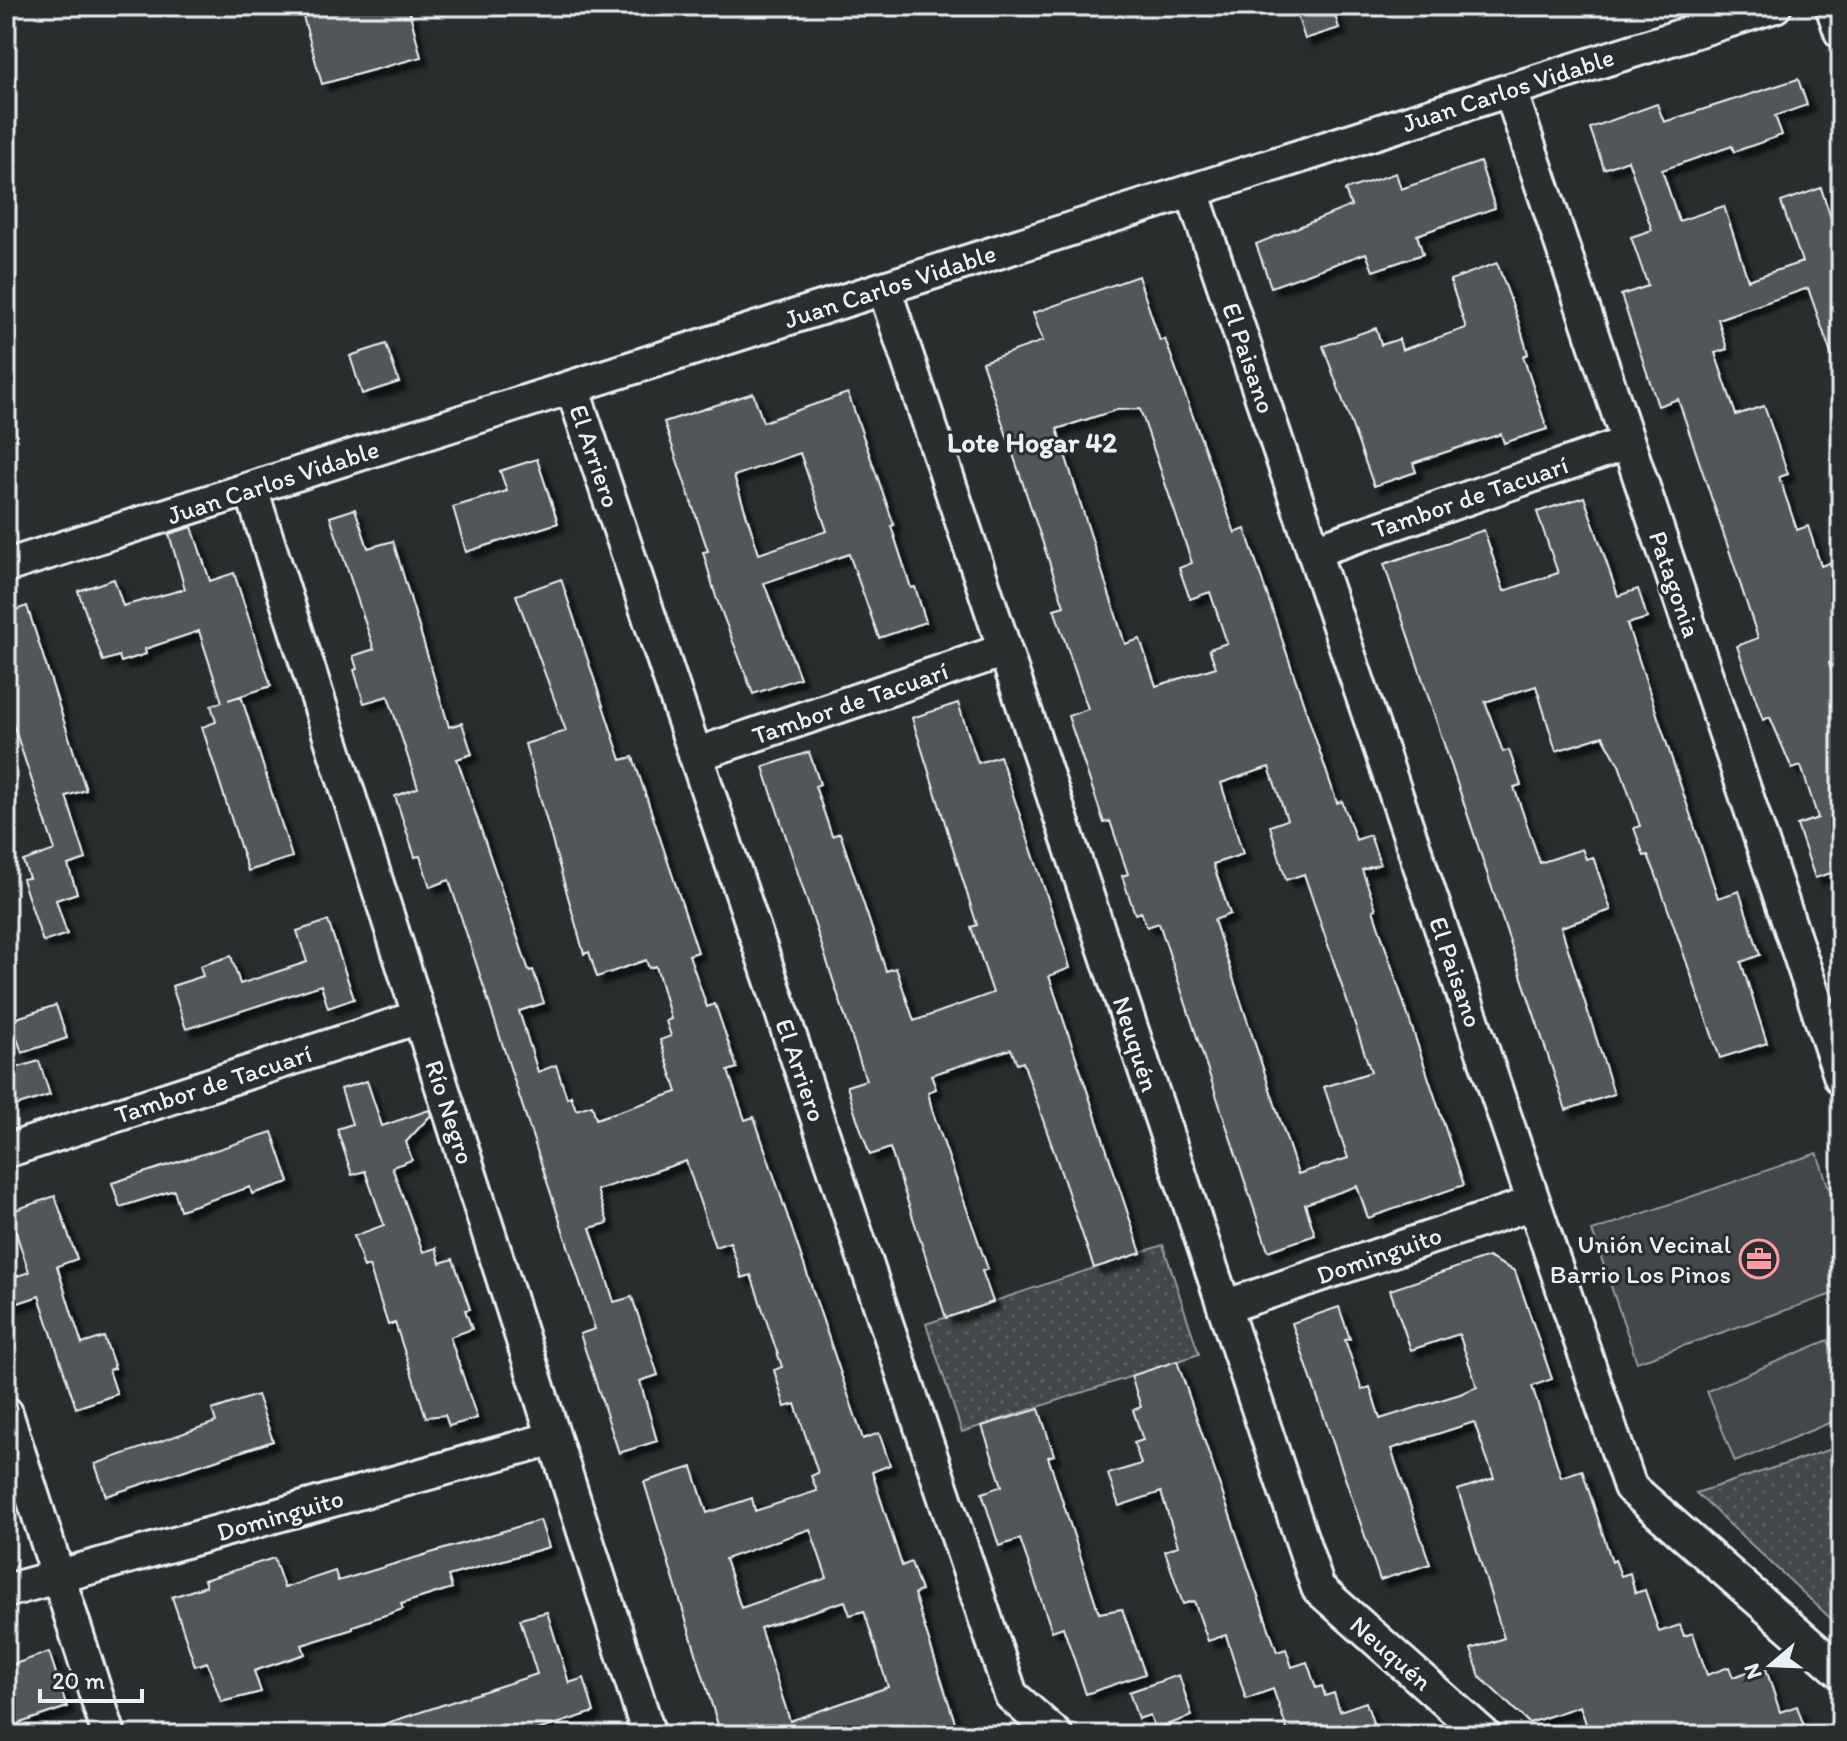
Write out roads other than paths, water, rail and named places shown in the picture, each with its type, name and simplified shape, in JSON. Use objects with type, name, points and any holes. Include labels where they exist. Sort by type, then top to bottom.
[{"type":"street","name":"Juan Carlos Vidable","points":[[6,566],[1775,6]]},
{"type":"street","points":[[1832,6],[1841,32]]},
{"type":"street","name":"Patagonia","points":[[1510,90],[1841,1078]]},
{"type":"street","name":"El Paisano","points":[[1192,191],[1630,1487],[1841,1672]]},
{"type":"street","name":"Neuquén","points":[[884,288],[1318,1588],[1484,1735]]},
{"type":"street","name":"El Arriero","points":[[572,387],[1011,1695],[1056,1735]]},
{"type":"street","name":"Tambor de Tacuarí","points":[[1314,551],[1627,443]]},
{"type":"street","name":"Río Negro","points":[[251,489],[649,1735]]},
{"type":"street","name":"Tambor de Tacuarí","points":[[695,755],[1005,650]]},
{"type":"street","name":"Tambor de Tacuarí","points":[[6,1151],[419,1017]]},
{"type":"street","name":"Dominguito","points":[[1224,1307],[1533,1203]]},
{"type":"street","points":[[6,1413],[109,1735]]},
{"type":"street","name":"Dominguito","points":[[6,1591],[554,1438]]},
{"type":"place","name":"Unión Vecinal Barrio Los Pinos","points":[[1759,1259]]},
{"type":"district","name":"Lote Hogar 42","points":[[1032,442]]}]
